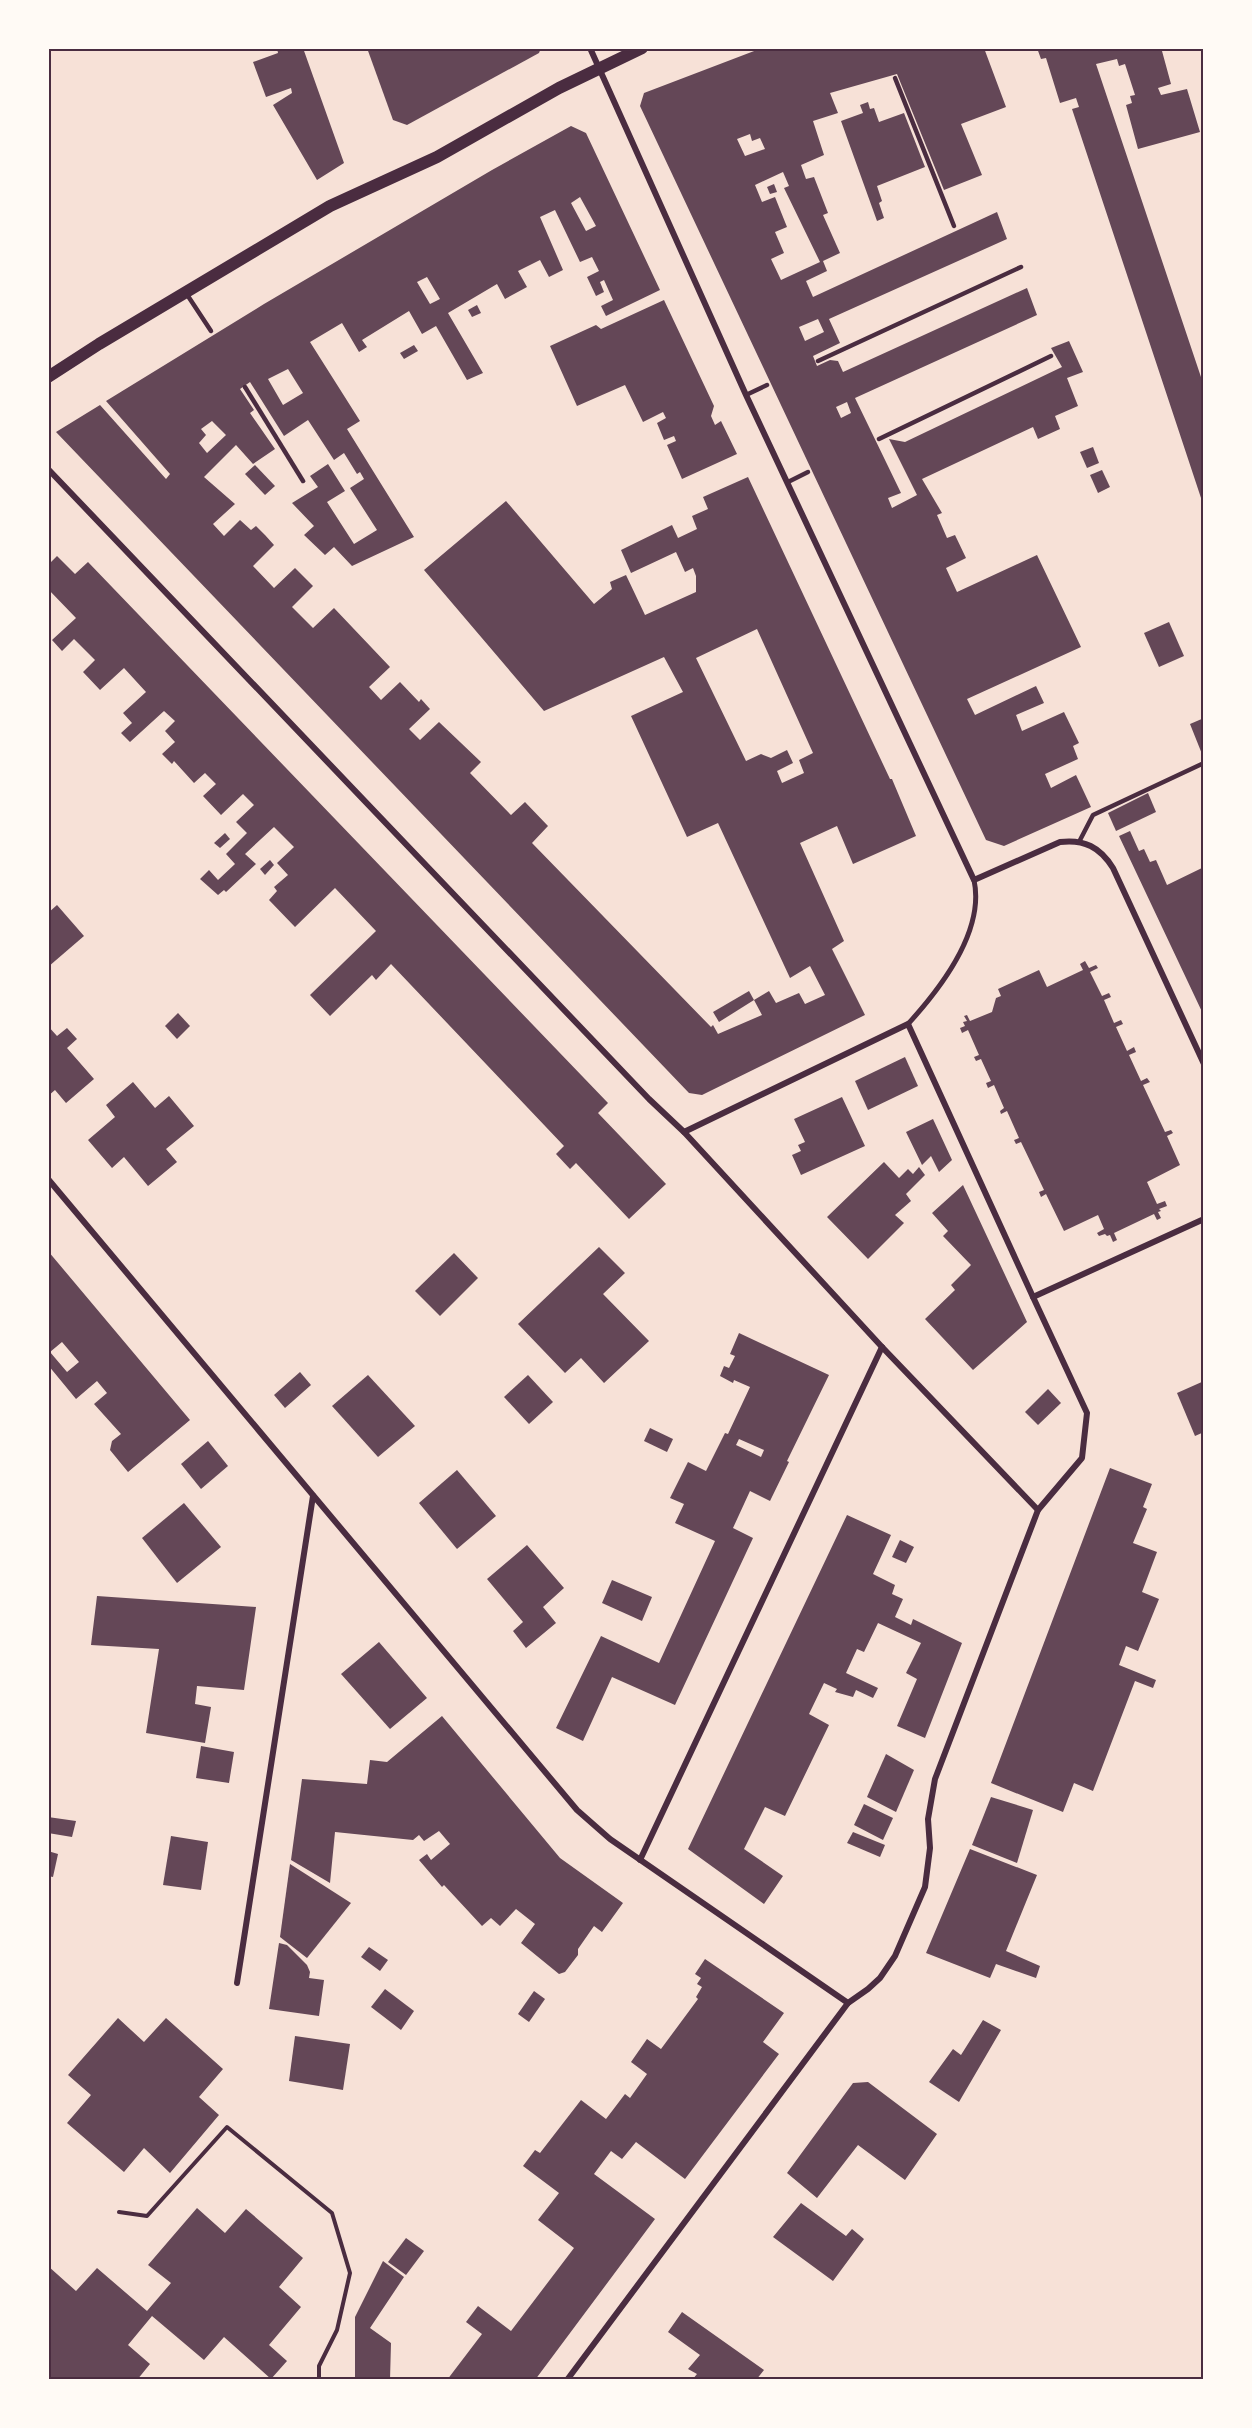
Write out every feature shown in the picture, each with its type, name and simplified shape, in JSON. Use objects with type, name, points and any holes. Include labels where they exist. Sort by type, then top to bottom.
[{"type":"main road","points":[[48,377],[330,206],[437,157],[598,68],[642,48]]},
{"type":"street","points":[[590,48],[746,395],[976,888],[974,911],[966,939],[958,956],[934,995],[908,1024],[684,1132]]},
{"type":"street","points":[[48,469],[684,1132],[882,1347],[1038,1510]]},
{"type":"street","points":[[974,880],[1050,845],[1079,842],[1095,847],[1113,868],[1204,1064]]},
{"type":"street","points":[[567,2380],[848,2003],[880,1978],[895,1956],[925,1887],[930,1848],[928,1819],[935,1779],[1038,1510],[1082,1458],[1087,1413],[908,1024]]},
{"type":"street","points":[[48,1179],[577,1810],[610,1839],[848,2003]]},
{"type":"street","points":[[1034,1297],[1204,1219]]},
{"type":"street","points":[[640,1860],[882,1347]]},
{"type":"street","points":[[237,1983],[313,1496]]},
{"type":"lane","points":[[895,78],[954,226]]},
{"type":"lane","points":[[818,361],[1022,267]]},
{"type":"lane","points":[[186,293],[210,332]]},
{"type":"lane","points":[[879,439],[1051,356]]},
{"type":"lane","points":[[746,395],[767,386]]},
{"type":"lane","points":[[245,387],[303,481]]},
{"type":"lane","points":[[788,482],[808,472]]},
{"type":"lane","points":[[1079,842],[1093,814],[1204,762]]},
{"type":"path","points":[[119,2212],[147,2216],[227,2127],[332,2213],[350,2272],[337,2330],[319,2366],[319,2380]]},
{"type":"building","points":[[277,48],[303,48],[344,163],[317,180],[273,105],[292,93],[291,88],[266,97],[253,62],[278,53]]},
{"type":"building","points":[[367,48],[541,48],[539,53],[407,125],[393,120]]},
{"type":"building","points":[[762,48],[984,48],[1006,107],[961,124],[982,175],[944,190],[897,74],[830,93],[838,113],[813,121],[824,155],[801,165],[806,179],[814,177],[828,213],[823,215],[840,253],[823,261],[827,271],[806,281],[813,297],[997,212],[1007,239],[829,319],[840,343],[813,356],[817,366],[830,360],[838,361],[843,372],[1027,288],[1037,315],[855,398],[901,493],[888,498],[892,508],[917,495],[889,439],[905,442],[1062,367],[1051,348],[1069,341],[1083,372],[1067,378],[1078,406],[1055,416],[1060,429],[1038,439],[1033,427],[922,479],[942,513],[937,515],[947,538],[955,535],[966,558],[946,568],[957,592],[1037,555],[1081,647],[967,699],[975,715],[1036,686],[1044,703],[1016,715],[1022,731],[1064,712],[1079,743],[1073,746],[1078,759],[1045,774],[1051,788],[1076,775],[1091,807],[1004,846],[986,840],[640,106],[644,93]],"holes":[[[750,134],[752,141],[760,138],[765,149],[745,156],[737,139]],[[783,172],[789,186],[784,188],[820,262],[781,280],[771,259],[784,253],[775,232],[787,227],[775,197],[762,202],[755,185]],[[818,319],[824,332],[805,341],[799,327]],[[847,402],[851,413],[841,418],[836,407]]]},
{"type":"building","points":[[1037,48],[1170,48],[1162,51],[1171,84],[1158,88],[1161,95],[1187,89],[1200,132],[1138,149],[1126,105],[1132,103],[1130,96],[1135,95],[1125,64],[1119,66],[1117,59],[1096,64],[1204,386],[1204,507],[1072,109],[1079,107],[1076,98],[1060,103],[1046,58],[1041,59]]},
{"type":"building","points":[[868,102],[870,109],[874,108],[879,122],[904,113],[925,167],[877,186],[884,218],[877,221],[841,121],[863,113],[860,105]]},
{"type":"building","points":[[571,126],[586,133],[660,290],[606,316],[601,306],[613,300],[604,280],[600,282],[604,292],[596,296],[587,277],[599,271],[592,257],[580,262],[555,210],[540,217],[563,270],[549,277],[540,260],[518,271],[527,287],[505,299],[497,284],[448,313],[483,373],[467,380],[436,326],[422,334],[409,311],[362,340],[367,347],[359,352],[342,323],[310,342],[360,421],[347,429],[414,537],[352,566],[334,547],[325,555],[304,535],[314,526],[292,503],[318,487],[310,476],[328,464],[345,491],[327,502],[354,544],[377,530],[350,488],[364,479],[360,472],[357,474],[344,453],[334,460],[308,420],[284,436],[250,382],[240,389],[254,410],[250,413],[275,449],[253,464],[236,445],[204,477],[235,504],[213,524],[224,536],[240,520],[251,530],[256,526],[265,535],[274,545],[253,566],[274,588],[295,568],[313,586],[292,607],[313,628],[334,608],[390,667],[369,687],[381,700],[400,682],[419,702],[421,699],[430,709],[409,729],[420,740],[439,722],[481,762],[470,773],[511,815],[525,802],[548,826],[532,843],[711,1027],[713,1025],[718,1034],[762,1015],[754,1000],[769,991],[776,1003],[799,993],[805,1004],[825,995],[810,966],[790,978],[718,823],[687,837],[631,716],[683,692],[664,657],[544,711],[424,570],[506,501],[594,604],[612,589],[610,582],[626,575],[645,615],[696,592],[696,576],[693,568],[685,572],[676,552],[631,573],[621,550],[672,525],[678,538],[697,529],[692,516],[708,509],[703,497],[748,477],[890,779],[892,779],[916,836],[853,864],[837,826],[800,843],[844,941],[832,949],[865,1015],[702,1095],[689,1093],[56,432],[100,405],[166,479],[170,474],[106,401],[264,304]],"holes":[[[580,197],[596,226],[586,231],[571,203]],[[427,277],[440,299],[430,304],[417,282]],[[288,369],[303,393],[283,405],[268,379]],[[212,421],[226,435],[207,453],[199,443],[206,435],[201,429]],[[757,629],[813,753],[799,760],[804,773],[782,783],[777,771],[793,763],[787,750],[771,758],[761,754],[746,761],[696,658]]]},
{"type":"building","points":[[774,184],[777,192],[770,194],[767,187]]},
{"type":"building","points":[[664,300],[714,406],[711,416],[715,425],[721,421],[737,454],[682,479],[667,445],[676,441],[674,436],[664,440],[657,423],[666,418],[663,412],[643,422],[625,385],[577,406],[550,346],[596,325],[601,329]]},
{"type":"building","points":[[477,305],[481,313],[472,317],[468,310]]},
{"type":"building","points":[[414,345],[418,351],[404,359],[400,353]]},
{"type":"building","points":[[1093,447],[1099,463],[1087,468],[1080,452]]},
{"type":"building","points":[[255,465],[275,486],[265,495],[245,474]]},
{"type":"building","points":[[1102,470],[1110,487],[1098,493],[1090,475]]},
{"type":"building","points":[[57,556],[75,574],[88,562],[608,1103],[598,1113],[666,1184],[629,1219],[576,1163],[570,1169],[556,1154],[564,1146],[391,964],[376,980],[372,975],[330,1016],[310,995],[376,931],[335,888],[295,927],[269,900],[277,891],[274,887],[288,875],[277,863],[294,847],[274,827],[245,854],[256,864],[226,892],[224,890],[218,895],[200,879],[209,870],[218,880],[235,864],[226,854],[247,833],[236,822],[254,805],[243,794],[221,815],[203,796],[216,784],[205,773],[194,783],[174,761],[172,764],[162,754],[175,742],[165,731],[175,721],[164,711],[130,742],[121,733],[132,723],[123,713],[146,692],[124,668],[100,690],[83,672],[95,660],[74,639],[62,651],[52,640],[76,618],[48,589],[48,565]]},
{"type":"building","points":[[1169,622],[1184,656],[1159,667],[1144,633]]},
{"type":"building","points":[[1204,718],[1204,759],[1190,724]]},
{"type":"building","points":[[1148,793],[1156,812],[1116,831],[1108,813]]},
{"type":"building","points":[[1130,831],[1139,851],[1144,849],[1150,862],[1156,860],[1167,885],[1204,867],[1204,1016],[1119,836]]},
{"type":"building","points":[[225,833],[230,839],[220,848],[214,843]]},
{"type":"building","points":[[270,860],[274,865],[265,875],[260,869]]},
{"type":"building","points":[[57,905],[84,936],[48,967],[48,913]]},
{"type":"building","points":[[1085,961],[1089,968],[1096,965],[1098,968],[1090,972],[1102,996],[1109,993],[1111,997],[1104,1000],[1114,1023],[1121,1020],[1123,1024],[1116,1027],[1127,1051],[1134,1047],[1136,1052],[1129,1055],[1141,1081],[1147,1078],[1150,1082],[1143,1085],[1165,1132],[1171,1130],[1173,1133],[1167,1136],[1180,1165],[1147,1182],[1157,1204],[1165,1201],[1167,1206],[1159,1209],[1161,1218],[1157,1220],[1154,1214],[1114,1233],[1117,1240],[1113,1242],[1110,1235],[1099,1236],[1097,1233],[1104,1229],[1098,1215],[1064,1231],[1046,1194],[1041,1197],[1039,1192],[1044,1190],[1021,1142],[1016,1144],[1014,1140],[1019,1138],[1007,1111],[1001,1114],[1000,1111],[1004,1108],[994,1085],[988,1088],[986,1083],[991,1081],[981,1059],[976,1061],[974,1057],[979,1055],[968,1030],[962,1033],[960,1028],[965,1026],[963,1022],[967,1021],[964,1016],[967,1015],[970,1021],[992,1012],[996,998],[1001,996],[998,989],[1039,970],[1047,987],[1083,970],[1080,964]]},
{"type":"building","points":[[749,991],[754,1000],[719,1022],[713,1012]]},
{"type":"building","points":[[178,1013],[190,1026],[177,1039],[165,1026]]},
{"type":"building","points":[[48,1026],[57,1036],[67,1028],[77,1039],[67,1048],[94,1079],[66,1103],[55,1090],[48,1096]]},
{"type":"building","points":[[905,1057],[918,1086],[868,1110],[855,1081]]},
{"type":"building","points":[[133,1082],[155,1108],[169,1096],[194,1126],[166,1149],[177,1162],[148,1186],[124,1157],[112,1168],[88,1140],[115,1117],[106,1105]]},
{"type":"building","points":[[842,1097],[865,1146],[801,1175],[792,1155],[801,1151],[798,1145],[805,1142],[794,1119]]},
{"type":"building","points":[[933,1119],[952,1160],[939,1172],[931,1156],[922,1165],[906,1132]]},
{"type":"building","points":[[884,1162],[899,1178],[908,1169],[913,1174],[919,1167],[925,1175],[906,1194],[911,1201],[895,1215],[904,1223],[868,1259],[827,1217]]},
{"type":"building","points":[[963,1185],[1027,1322],[973,1370],[925,1319],[955,1290],[951,1285],[971,1265],[943,1236],[948,1231],[932,1213]]},
{"type":"building","points":[[599,1247],[625,1273],[603,1294],[649,1341],[604,1383],[581,1358],[565,1373],[518,1324]]},
{"type":"building","points":[[48,1251],[190,1420],[128,1472],[110,1450],[112,1441],[121,1434],[94,1404],[107,1393],[97,1381],[76,1399],[48,1365]],"holes":[[[62,1342],[79,1362],[67,1372],[50,1352]]]},
{"type":"building","points":[[454,1253],[478,1278],[440,1316],[415,1291]]},
{"type":"building","points":[[739,1333],[829,1375],[770,1501],[750,1491],[733,1528],[753,1538],[675,1705],[612,1677],[583,1741],[556,1728],[601,1636],[659,1663],[715,1541],[675,1523],[684,1504],[670,1498],[688,1462],[706,1471],[725,1433],[728,1434],[750,1387],[734,1380],[733,1383],[720,1376],[724,1366],[729,1368],[735,1356],[730,1354]],"holes":[[[739,1439],[764,1450],[761,1457],[736,1445]]]},
{"type":"building","points":[[300,1372],[311,1385],[285,1408],[274,1395]]},
{"type":"building","points":[[368,1375],[415,1426],[378,1457],[332,1406]]},
{"type":"building","points":[[528,1375],[553,1402],[529,1424],[504,1397]]},
{"type":"building","points":[[1204,1381],[1204,1432],[1195,1436],[1177,1393]]},
{"type":"building","points":[[1048,1389],[1061,1403],[1038,1425],[1025,1412]]},
{"type":"building","points":[[650,1428],[673,1439],[667,1452],[644,1441]]},
{"type":"building","points":[[208,1441],[228,1466],[201,1489],[181,1464]]},
{"type":"building","points":[[1110,1468],[1152,1484],[1143,1507],[1147,1509],[1133,1543],[1157,1552],[1142,1592],[1159,1599],[1138,1651],[1126,1646],[1119,1665],[1156,1680],[1153,1688],[1135,1681],[1093,1791],[1074,1783],[1063,1812],[991,1783]]},
{"type":"building","points":[[457,1470],[496,1516],[457,1549],[419,1503]]},
{"type":"building","points":[[184,1503],[221,1547],[177,1583],[142,1538]]},
{"type":"building","points":[[847,1515],[891,1535],[873,1574],[895,1585],[892,1594],[903,1599],[895,1617],[911,1625],[913,1619],[962,1643],[925,1738],[897,1726],[917,1679],[906,1673],[921,1643],[878,1623],[864,1652],[857,1649],[846,1673],[878,1688],[873,1698],[856,1690],[853,1697],[835,1692],[837,1689],[824,1683],[809,1714],[829,1725],[785,1816],[765,1807],[744,1849],[783,1876],[764,1904],[688,1849]]},
{"type":"building","points":[[900,1540],[914,1547],[906,1563],[892,1557]]},
{"type":"building","points":[[527,1545],[564,1588],[543,1607],[556,1623],[526,1648],[513,1631],[523,1622],[487,1579]]},
{"type":"building","points":[[612,1580],[652,1597],[642,1621],[602,1603]]},
{"type":"building","points":[[97,1596],[256,1607],[244,1690],[197,1686],[195,1704],[211,1707],[205,1743],[146,1733],[159,1649],[91,1645]]},
{"type":"building","points":[[379,1642],[427,1698],[390,1729],[341,1674]]},
{"type":"building","points":[[442,1716],[560,1858],[623,1903],[602,1932],[594,1926],[578,1949],[578,1955],[565,1972],[559,1974],[521,1943],[535,1924],[516,1909],[500,1926],[491,1918],[482,1926],[444,1885],[442,1887],[419,1860],[427,1854],[431,1860],[450,1844],[439,1831],[424,1841],[419,1835],[413,1840],[335,1832],[330,1883],[291,1860],[302,1779],[367,1784],[370,1760],[387,1762]]},
{"type":"building","points":[[201,1746],[234,1752],[229,1783],[196,1778]]},
{"type":"building","points":[[886,1754],[914,1770],[896,1812],[867,1797]]},
{"type":"building","points":[[991,1797],[1033,1810],[1017,1863],[972,1845]]},
{"type":"building","points":[[864,1804],[893,1818],[883,1840],[854,1825]]},
{"type":"building","points":[[48,1817],[76,1821],[72,1837],[48,1833]]},
{"type":"building","points":[[853,1832],[885,1845],[880,1857],[847,1843]]},
{"type":"building","points":[[171,1836],[208,1842],[201,1890],[163,1885]]},
{"type":"building","points":[[970,1849],[1037,1875],[1006,1951],[1040,1966],[1036,1978],[996,1964],[990,1978],[926,1953]]},
{"type":"building","points":[[48,1851],[58,1854],[53,1877],[48,1876]]},
{"type":"building","points":[[290,1864],[351,1903],[307,1958],[280,1937]]},
{"type":"building","points":[[279,1943],[287,1945],[307,1965],[310,1972],[309,1978],[324,1980],[319,2016],[269,2009]]},
{"type":"building","points":[[369,1947],[388,1960],[380,1971],[361,1957]]},
{"type":"building","points":[[705,1959],[784,2013],[763,2042],[779,2054],[685,2179],[636,2142],[622,2159],[611,2151],[594,2174],[655,2219],[535,2380],[447,2380],[482,2334],[466,2322],[478,2306],[511,2331],[574,2248],[538,2220],[559,2193],[523,2166],[535,2150],[540,2153],[581,2100],[606,2119],[625,2094],[630,2098],[647,2074],[631,2062],[647,2039],[661,2049],[698,1999],[696,1997],[702,1987],[697,1984],[701,1978],[695,1974]]},
{"type":"building","points":[[385,1989],[414,2011],[401,2030],[371,2007]]},
{"type":"building","points":[[534,1991],[545,1999],[529,2022],[518,2014]]},
{"type":"building","points":[[118,2018],[144,2042],[166,2018],[223,2069],[199,2097],[219,2115],[170,2173],[144,2148],[124,2172],[67,2123],[91,2095],[68,2075]]},
{"type":"building","points":[[983,2020],[1001,2030],[959,2102],[929,2082],[953,2049],[961,2055]]},
{"type":"building","points":[[295,2036],[350,2044],[343,2090],[289,2081]]},
{"type":"building","points":[[868,2082],[937,2134],[905,2180],[858,2145],[817,2198],[787,2173],[853,2083]]},
{"type":"building","points":[[801,2203],[846,2236],[852,2229],[864,2239],[833,2281],[773,2237]]},
{"type":"building","points":[[197,2208],[225,2233],[246,2209],[303,2258],[279,2287],[301,2307],[269,2345],[287,2361],[271,2379],[224,2337],[204,2360],[152,2316],[128,2345],[150,2364],[137,2380],[48,2380],[48,2266],[76,2291],[97,2268],[147,2311],[171,2283],[148,2265]]},
{"type":"building","points":[[406,2238],[424,2251],[406,2275],[388,2262]]},
{"type":"building","points":[[383,2261],[404,2277],[370,2328],[391,2343],[390,2380],[355,2380],[355,2317]]},
{"type":"building","points":[[682,2312],[764,2370],[756,2380],[692,2380],[697,2374],[688,2369],[700,2355],[668,2332]]}]
